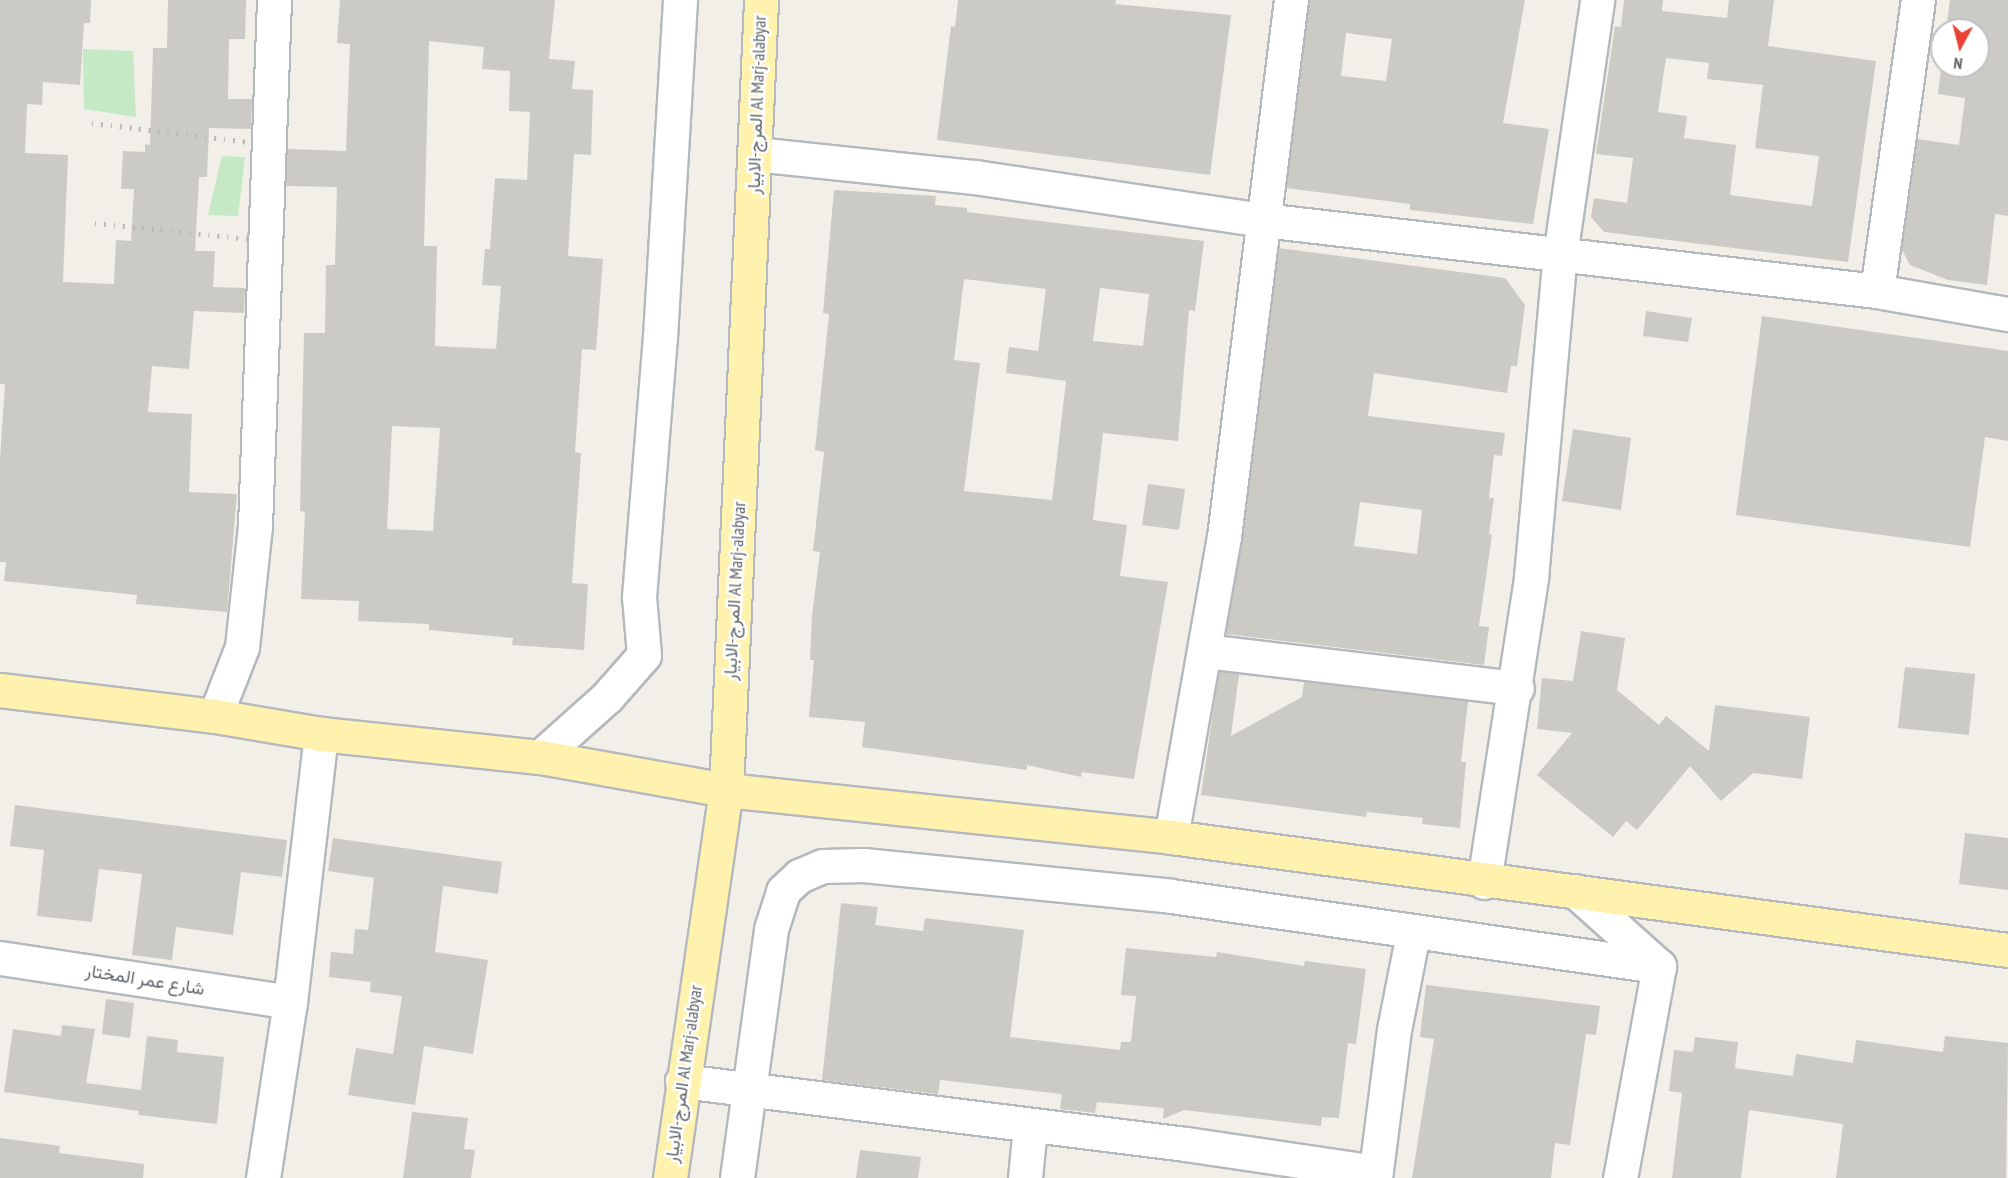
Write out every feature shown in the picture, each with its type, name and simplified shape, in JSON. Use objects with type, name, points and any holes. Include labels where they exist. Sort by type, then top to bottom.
[{"type":"main road","name":"المرج-الابيار Al Marj-alabyar","points":[[670,1178],[682,1081],[726,790],[761,0]]},
{"type":"main road","points":[[0,690],[215,716],[321,734],[540,757],[726,790],[1171,837],[1484,882],[1575,891],[2008,950]]},
{"type":"street","points":[[215,716],[242,647],[255,526],[274,0]]},
{"type":"street","points":[[540,757],[607,697],[644,655],[639,597],[660,337],[680,0]]},
{"type":"street","points":[[1171,837],[1206,651],[1291,0]]},
{"type":"street","points":[[1484,882],[1516,688],[1531,577],[1560,255],[1597,0]]},
{"type":"street","points":[[1877,291],[1917,0]]},
{"type":"street","points":[[755,154],[975,177],[1263,220],[1877,291],[2008,314]]},
{"type":"street","points":[[1206,651],[1516,688]]},
{"type":"street","points":[[263,1178],[290,1002],[321,734]]},
{"type":"street","points":[[736,1178],[771,929],[783,891],[799,876],[822,866],[863,866],[1171,896],[1413,933],[1659,966]]},
{"type":"street","points":[[1575,891],[1659,966]]},
{"type":"street","points":[[682,1081],[1186,1144],[1375,1175],[1394,1030],[1413,933]]},
{"type":"street","name":"شارع عمر المختار","points":[[0,958],[290,1002]]},
{"type":"street","points":[[1620,1178],[1659,966]]},
{"type":"street","points":[[1025,1178],[1030,1126]]},
{"type":"green space","points":[[83,49],[133,51],[136,117],[84,109]]},
{"type":"green space","points":[[222,156],[245,157],[238,216],[208,215]]},
{"type":"building","points":[[0,0],[91,0],[90,23],[84,23],[80,85],[43,82],[42,105],[27,104],[25,153],[68,155],[63,282],[114,284],[116,240],[131,241],[134,189],[121,189],[123,151],[145,152],[145,144],[150,145],[153,48],[167,48],[168,0],[246,0],[245,39],[229,39],[228,99],[252,99],[251,129],[209,128],[207,177],[199,177],[195,251],[215,251],[213,287],[245,288],[244,313],[194,311],[189,369],[152,366],[148,412],[192,414],[189,492],[237,494],[227,612],[136,604],[137,595],[4,581],[6,562],[0,562],[0,458],[5,384],[0,384]]},
{"type":"building","points":[[340,0],[555,0],[549,59],[575,61],[572,89],[593,90],[591,155],[574,154],[568,256],[603,259],[596,350],[582,349],[575,452],[581,453],[572,583],[588,584],[584,650],[512,645],[513,638],[429,630],[429,624],[358,621],[359,601],[301,599],[305,512],[300,511],[304,333],[325,333],[326,265],[335,265],[337,187],[286,186],[287,149],[346,151],[350,44],[337,43]],"holes":[[[429,41],[484,47],[482,69],[510,71],[509,111],[530,112],[527,180],[495,178],[490,249],[485,249],[482,285],[501,286],[496,349],[435,346],[437,246],[424,246]],[[392,426],[440,428],[433,531],[387,529]]]},
{"type":"building","points":[[958,0],[1116,0],[1115,4],[1231,15],[1210,175],[937,140],[951,26],[955,27]]},
{"type":"building","points":[[1309,0],[1525,0],[1503,123],[1549,129],[1533,224],[1410,210],[1410,204],[1286,188]],"holes":[[[1346,33],[1392,39],[1386,81],[1341,76]]]},
{"type":"building","points":[[1624,0],[1663,0],[1662,11],[1727,18],[1729,0],[1774,0],[1768,46],[1876,61],[1848,262],[1604,232],[1591,217],[1594,198],[1627,203],[1633,158],[1596,154],[1615,26],[1621,27]],"holes":[[[1666,58],[1709,63],[1707,79],[1763,85],[1755,148],[1819,156],[1812,206],[1730,195],[1736,145],[1684,138],[1687,116],[1658,112]]]},
{"type":"building","points":[[1950,0],[2008,0],[2008,216],[1995,214],[1987,285],[1948,280],[1910,265],[1902,250],[1917,139],[1959,145],[1965,98],[1938,94],[1940,78],[1990,78],[1990,18],[1948,18]]},
{"type":"building","points":[[834,190],[936,196],[935,205],[967,208],[967,212],[1204,241],[1195,311],[1189,310],[1178,441],[1103,433],[1093,520],[1127,525],[1120,576],[1168,582],[1134,779],[1082,772],[1081,777],[1027,765],[1027,770],[862,747],[865,722],[809,717],[814,660],[810,660],[812,616],[820,552],[813,551],[824,452],[815,450],[829,314],[823,313]],"holes":[[[964,279],[1046,289],[1038,351],[1009,347],[1006,373],[1066,381],[1052,500],[964,491],[980,363],[954,360]],[[1100,288],[1149,294],[1143,346],[1093,341]]]},
{"type":"building","points":[[1279,248],[1505,278],[1525,305],[1517,366],[1511,366],[1507,393],[1374,373],[1368,416],[1505,433],[1502,456],[1494,455],[1489,498],[1494,498],[1489,534],[1492,535],[1479,626],[1489,627],[1484,665],[1226,634],[1243,539]],"holes":[[[1360,502],[1422,510],[1417,554],[1354,546]]]},
{"type":"building","points":[[1646,311],[1692,318],[1688,342],[1643,336]]},
{"type":"building","points":[[1762,316],[2008,351],[2008,441],[1985,437],[1970,547],[1736,515]]},
{"type":"building","points":[[1573,429],[1631,438],[1621,510],[1562,501]]},
{"type":"building","points":[[1148,484],[1185,489],[1179,530],[1142,525]]},
{"type":"building","points":[[1581,631],[1625,638],[1617,690],[1659,725],[1666,716],[1709,751],[1715,705],[1810,717],[1802,779],[1753,773],[1721,801],[1690,766],[1637,830],[1626,821],[1613,837],[1537,775],[1572,733],[1537,729],[1542,678],[1573,681]]},
{"type":"building","points":[[1905,667],[1975,674],[1969,735],[1898,728]]},
{"type":"building","points":[[1219,671],[1239,674],[1231,736],[1302,697],[1304,682],[1468,701],[1461,762],[1466,762],[1460,828],[1422,824],[1423,818],[1367,812],[1366,817],[1201,795]]},
{"type":"building","points":[[15,805],[287,840],[282,877],[241,872],[233,935],[176,927],[172,960],[132,955],[142,874],[99,869],[92,922],[37,916],[44,850],[10,846]]},
{"type":"building","points":[[1965,833],[2008,838],[2008,890],[1959,884]]},
{"type":"building","points":[[333,838],[502,862],[498,894],[443,886],[435,952],[488,960],[473,1054],[424,1046],[415,1105],[348,1095],[356,1048],[393,1054],[402,996],[370,992],[371,982],[329,977],[331,952],[353,954],[355,929],[368,930],[374,878],[328,871]]},
{"type":"building","points":[[841,903],[878,907],[875,925],[923,931],[925,918],[1024,930],[1010,1037],[1120,1050],[1121,1042],[1131,1042],[1136,996],[1121,995],[1126,948],[1216,957],[1217,952],[1304,966],[1305,961],[1366,969],[1356,1044],[1348,1043],[1339,1118],[1322,1117],[1321,1126],[1184,1110],[1163,1119],[1164,1108],[1097,1102],[1095,1113],[1060,1109],[1062,1094],[940,1080],[938,1094],[822,1080]]},
{"type":"building","points":[[1426,985],[1600,1006],[1596,1035],[1586,1034],[1570,1145],[1555,1143],[1551,1178],[1412,1178],[1434,1039],[1420,1037]]},
{"type":"building","points":[[106,999],[134,1003],[130,1038],[102,1034]]},
{"type":"building","points":[[62,1025],[95,1029],[86,1083],[141,1090],[147,1036],[178,1040],[177,1052],[224,1057],[217,1124],[138,1115],[139,1111],[4,1092],[13,1029],[61,1036]]},
{"type":"building","points":[[1945,1036],[2008,1043],[2006,1178],[1836,1178],[1843,1124],[1749,1110],[1741,1178],[1672,1178],[1682,1093],[1669,1091],[1674,1050],[1693,1052],[1695,1037],[1738,1042],[1735,1068],[1793,1076],[1796,1054],[1853,1063],[1856,1040],[1943,1052]]},
{"type":"building","points":[[412,1112],[468,1118],[464,1149],[475,1150],[471,1178],[403,1178]]},
{"type":"building","points":[[0,1138],[60,1146],[59,1153],[144,1164],[143,1178],[0,1178]]},
{"type":"building","points":[[860,1150],[921,1157],[918,1178],[856,1178]]},
{"type":"railway","points":[[92,123],[249,142]]},
{"type":"railway","points":[[95,223],[251,239]]}]
